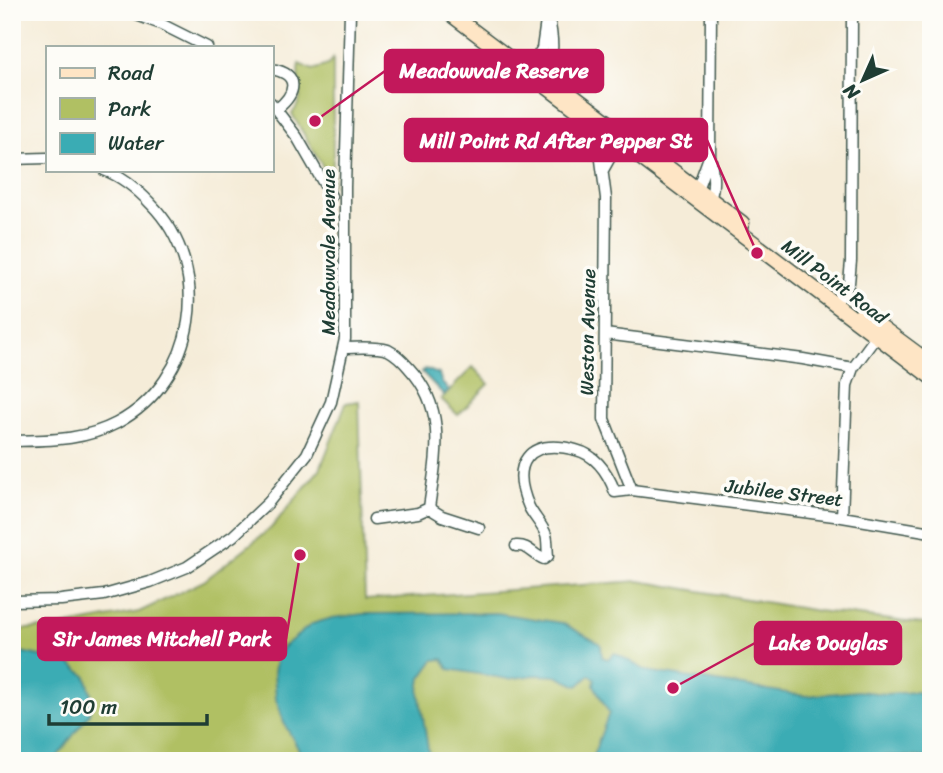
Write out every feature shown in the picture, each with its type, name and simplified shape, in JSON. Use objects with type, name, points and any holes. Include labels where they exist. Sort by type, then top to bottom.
[{"type":"main road","name":"Mill Point Road","points":[[448,12],[621,137],[879,332],[931,377]]},
{"type":"main road","name":"Mill Point Road","points":[[461,12],[536,74]]},
{"type":"main road","name":"Mill Point Road","points":[[879,332],[931,364]]},
{"type":"street","points":[[128,12],[161,24],[205,46]]},
{"type":"street","name":"Meadowvale Avenue","points":[[344,12],[348,32]]},
{"type":"street","name":"Meadowvale Avenue","points":[[12,601],[104,596],[187,568],[233,536],[268,503],[306,454],[331,402],[344,348],[350,12]]},
{"type":"street","points":[[708,204],[714,178],[710,155],[710,12]]},
{"type":"street","points":[[838,301],[849,283],[851,261],[852,12]]},
{"type":"street","points":[[536,74],[548,13]]},
{"type":"street","points":[[273,70],[286,74],[293,85],[292,94],[274,106],[306,152],[331,196]]},
{"type":"street","name":"Weston Avenue","points":[[608,128],[600,145],[606,198],[604,419],[632,490]]},
{"type":"street","points":[[603,170],[621,137]]},
{"type":"street","points":[[696,194],[710,155]]},
{"type":"street","points":[[12,159],[46,158]]},
{"type":"street","points":[[12,441],[78,438],[119,422],[141,407],[159,388],[174,367],[184,344],[190,320],[190,293],[188,270],[178,242],[159,212],[138,190],[107,172]]},
{"type":"street","points":[[842,517],[847,385],[853,369],[879,332]]},
{"type":"street","points":[[605,334],[803,359],[853,369]]},
{"type":"street","points":[[344,348],[388,350],[399,357],[415,375],[431,400],[438,438],[429,508]]},
{"type":"street","points":[[516,546],[526,547],[540,558],[548,556],[547,537],[528,505],[523,482],[524,461],[535,450],[543,447],[577,450],[595,459],[611,479],[615,492],[632,490]]},
{"type":"street","name":"Jubilee Street","points":[[632,490],[842,517],[931,532]]},
{"type":"street","points":[[374,519],[418,513],[429,508]]},
{"type":"street","points":[[429,508],[442,516],[479,528]]},
{"type":"green space","points":[[333,59],[333,184],[292,114],[301,93],[299,64],[313,70],[328,65]]},
{"type":"green space","points":[[473,367],[489,384],[458,415],[441,399]]},
{"type":"green space","points":[[359,401],[365,600],[639,581],[818,611],[931,625],[931,761],[12,761],[12,630],[57,627],[139,612],[204,581],[271,528],[320,469],[346,403]]},
{"type":"water","points":[[425,369],[439,374],[442,383],[449,390],[444,395],[422,372]]},
{"type":"water","points":[[497,613],[562,623],[601,644],[602,657],[608,659],[615,653],[647,671],[806,696],[858,691],[886,694],[917,692],[931,696],[931,758],[881,756],[854,761],[591,761],[609,713],[594,685],[595,679],[590,675],[578,686],[556,676],[536,675],[508,679],[449,669],[443,659],[434,660],[421,678],[419,692],[430,761],[305,761],[284,723],[276,699],[274,672],[277,656],[283,647],[312,624],[363,614]]},
{"type":"water","points":[[12,650],[68,662],[86,676],[92,697],[89,714],[54,761],[12,761]]},
{"type":"place","name":"Meadowvale Reserve","points":[[315,121]]},
{"type":"place","name":"Mill Point Rd After Pepper St","points":[[757,253]]},
{"type":"place","name":"Sir James Mitchell Park","points":[[300,555]]},
{"type":"place","name":"Lake Douglas","points":[[673,688]]}]
